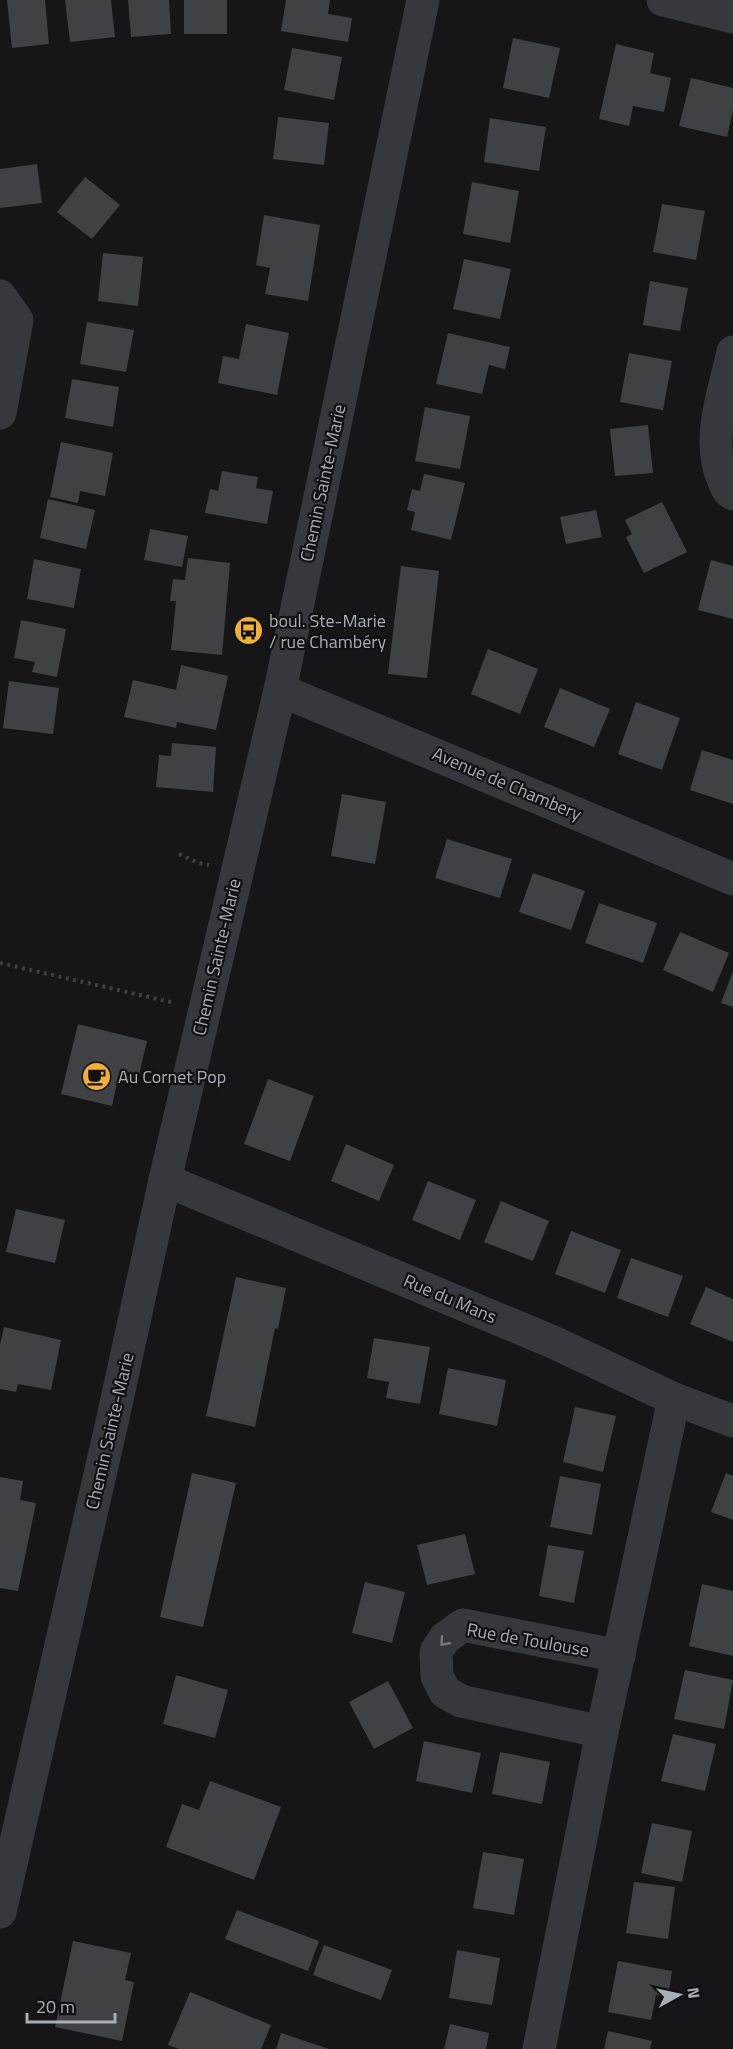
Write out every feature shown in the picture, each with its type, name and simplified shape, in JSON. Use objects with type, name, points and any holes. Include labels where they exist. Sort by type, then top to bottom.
[{"type":"street","name":"Chemin Sainte-Marie","points":[[0,1912],[165,1180],[280,690],[423,0]]},
{"type":"street","points":[[663,0],[733,17]]},
{"type":"street","points":[[0,296],[17,320],[0,413]]},
{"type":"street","points":[[733,352],[715,437],[718,466],[728,491],[733,494]]},
{"type":"street","name":"Avenue de Chambery","points":[[280,690],[733,879]]},
{"type":"street","name":"Rue du Mans","points":[[165,1180],[553,1342],[674,1400],[733,1421]]},
{"type":"street","points":[[539,2049],[602,1732],[674,1400]]},
{"type":"street","name":"Rue de Toulouse","points":[[602,1732],[461,1701],[445,1692],[437,1676],[436,1652],[445,1638],[463,1625],[619,1656]]},
{"type":"path","points":[[0,963],[205,1010]]},
{"type":"building","points":[[7,0],[45,0],[49,44],[12,48]]},
{"type":"building","points":[[65,0],[111,0],[115,37],[70,42]]},
{"type":"building","points":[[128,0],[169,0],[171,34],[131,37]]},
{"type":"building","points":[[184,0],[227,0],[227,34],[184,34]]},
{"type":"building","points":[[286,0],[330,0],[328,14],[352,18],[348,42],[281,31]]},
{"type":"building","points":[[513,38],[560,48],[549,98],[503,88]]},
{"type":"building","points":[[616,44],[654,53],[650,73],[671,78],[664,112],[633,106],[629,126],[599,119]]},
{"type":"building","points":[[292,48],[342,57],[334,100],[284,90]]},
{"type":"building","points":[[691,78],[733,88],[733,110],[727,137],[679,126]]},
{"type":"building","points":[[278,117],[329,123],[324,165],[273,159]]},
{"type":"building","points":[[490,118],[546,127],[539,171],[484,162]]},
{"type":"building","points":[[37,164],[42,203],[0,208],[0,169]]},
{"type":"building","points":[[85,177],[120,205],[92,239],[57,212]]},
{"type":"building","points":[[472,182],[519,191],[510,243],[463,234]]},
{"type":"building","points":[[662,204],[705,211],[696,260],[653,252]]},
{"type":"building","points":[[264,215],[320,225],[308,301],[265,294],[270,268],[256,265]]},
{"type":"building","points":[[103,253],[143,257],[138,306],[98,301]]},
{"type":"building","points":[[464,259],[511,269],[500,319],[453,309]]},
{"type":"building","points":[[650,281],[688,288],[680,331],[643,325]]},
{"type":"building","points":[[87,322],[134,330],[126,372],[80,364]]},
{"type":"building","points":[[246,324],[289,333],[277,395],[218,383],[223,356],[239,359]]},
{"type":"building","points":[[448,333],[510,347],[505,369],[489,365],[482,394],[436,384]]},
{"type":"building","points":[[629,353],[672,361],[663,410],[620,402]]},
{"type":"building","points":[[72,379],[119,387],[113,427],[65,418]]},
{"type":"building","points":[[425,407],[470,416],[460,469],[415,461]]},
{"type":"building","points":[[648,425],[653,473],[615,476],[610,429]]},
{"type":"building","points":[[61,442],[113,453],[105,496],[80,491],[78,503],[50,497]]},
{"type":"building","points":[[222,471],[258,477],[256,488],[273,491],[267,524],[205,513],[210,489],[218,491]]},
{"type":"building","points":[[424,474],[465,483],[451,540],[411,530],[415,512],[407,510],[412,489],[420,491]]},
{"type":"building","points":[[48,499],[95,510],[86,549],[40,538]]},
{"type":"building","points":[[662,502],[687,552],[644,573],[626,537],[632,534],[625,520]]},
{"type":"building","points":[[596,510],[602,537],[566,544],[560,517]]},
{"type":"building","points":[[150,529],[188,536],[182,567],[144,560]]},
{"type":"building","points":[[188,558],[230,563],[222,655],[171,650],[176,601],[170,601],[173,579],[185,580]]},
{"type":"building","points":[[34,559],[81,569],[74,608],[27,599]]},
{"type":"building","points":[[711,560],[733,566],[733,619],[698,610]]},
{"type":"building","points":[[401,566],[439,571],[427,678],[388,674]]},
{"type":"building","points":[[21,620],[66,629],[57,677],[32,672],[35,662],[14,658]]},
{"type":"building","points":[[488,649],[538,669],[520,714],[471,694]]},
{"type":"building","points":[[181,665],[228,676],[216,730],[177,722],[176,728],[124,717],[133,680],[176,690]]},
{"type":"building","points":[[9,681],[59,688],[53,734],[3,728]]},
{"type":"building","points":[[560,688],[610,709],[594,747],[544,727]]},
{"type":"building","points":[[636,702],[680,718],[662,770],[618,754]]},
{"type":"building","points":[[172,743],[216,747],[213,792],[156,787],[159,755],[171,756]]},
{"type":"building","points":[[702,750],[733,760],[733,804],[690,790]]},
{"type":"building","points":[[342,794],[386,802],[375,864],[331,856]]},
{"type":"building","points":[[447,839],[512,859],[500,898],[435,878]]},
{"type":"building","points":[[533,873],[585,891],[571,930],[519,912]]},
{"type":"building","points":[[599,903],[657,923],[643,963],[585,943]]},
{"type":"building","points":[[680,932],[729,953],[713,992],[663,970]]},
{"type":"building","points":[[733,971],[733,1007],[721,1003]]},
{"type":"building","points":[[78,1024],[147,1041],[137,1083],[118,1078],[112,1106],[61,1094]]},
{"type":"building","points":[[268,1079],[314,1096],[290,1161],[244,1144]]},
{"type":"building","points":[[346,1144],[394,1165],[379,1201],[331,1181]]},
{"type":"building","points":[[428,1181],[476,1200],[460,1240],[412,1220]]},
{"type":"building","points":[[501,1201],[549,1221],[533,1261],[484,1242]]},
{"type":"building","points":[[16,1209],[65,1220],[55,1263],[6,1252]]},
{"type":"building","points":[[571,1231],[621,1250],[605,1293],[555,1274]]},
{"type":"building","points":[[631,1258],[683,1276],[668,1317],[617,1298]]},
{"type":"building","points":[[236,1277],[286,1288],[278,1329],[275,1328],[255,1427],[206,1416]]},
{"type":"building","points":[[706,1287],[733,1299],[733,1342],[690,1324]]},
{"type":"building","points":[[4,1327],[61,1340],[51,1390],[18,1384],[16,1392],[0,1389],[0,1345]]},
{"type":"building","points":[[374,1338],[430,1347],[420,1404],[386,1398],[389,1382],[367,1378]]},
{"type":"building","points":[[448,1368],[506,1380],[497,1426],[439,1414]]},
{"type":"building","points":[[575,1407],[616,1416],[603,1472],[563,1462]]},
{"type":"building","points":[[192,1473],[236,1483],[203,1627],[160,1617]]},
{"type":"building","points":[[726,1473],[733,1476],[733,1520],[711,1512]]},
{"type":"building","points":[[560,1476],[601,1484],[592,1535],[550,1527]]},
{"type":"building","points":[[0,1477],[23,1481],[20,1500],[36,1503],[18,1591],[0,1588]]},
{"type":"building","points":[[465,1534],[475,1574],[427,1585],[417,1545]]},
{"type":"building","points":[[548,1545],[584,1551],[574,1603],[539,1596]]},
{"type":"building","points":[[365,1582],[405,1592],[392,1643],[352,1633]]},
{"type":"building","points":[[702,1584],[733,1591],[733,1656],[689,1646]]},
{"type":"building","points":[[685,1670],[733,1680],[724,1729],[674,1719]]},
{"type":"building","points":[[176,1675],[228,1690],[215,1738],[163,1724]]},
{"type":"building","points":[[388,1681],[413,1728],[374,1749],[349,1702]]},
{"type":"building","points":[[673,1734],[716,1744],[705,1791],[661,1781]]},
{"type":"building","points":[[424,1741],[481,1753],[472,1793],[416,1781]]},
{"type":"building","points":[[500,1752],[550,1762],[542,1804],[492,1794]]},
{"type":"building","points":[[210,1781],[281,1807],[254,1880],[166,1847],[182,1804],[199,1810]]},
{"type":"building","points":[[652,1823],[692,1831],[682,1882],[641,1873]]},
{"type":"building","points":[[483,1852],[524,1859],[514,1915],[473,1908]]},
{"type":"building","points":[[634,1882],[675,1887],[668,1939],[626,1933]]},
{"type":"building","points":[[237,1910],[319,1941],[308,1971],[225,1939]]},
{"type":"building","points":[[73,1941],[131,1953],[125,1980],[134,1982],[122,2041],[55,2027]]},
{"type":"building","points":[[324,1945],[392,1970],[381,2000],[313,1975]]},
{"type":"building","points":[[457,1950],[500,1958],[492,2005],[449,1998]]},
{"type":"building","points":[[618,1961],[672,1971],[668,1997],[656,1995],[651,2020],[608,2012]]},
{"type":"building","points":[[190,1992],[271,2025],[261,2049],[179,2049],[168,2045]]},
{"type":"building","points":[[450,2024],[489,2033],[486,2049],[444,2049]]},
{"type":"building","points":[[608,2031],[652,2041],[650,2049],[604,2049]]},
{"type":"building","points":[[281,2033],[329,2049],[276,2049]]},
{"type":"place","name":"boul. Ste-Marie / rue Chambéry","points":[[248,631]]},
{"type":"place","name":"Au Cornet Pop","points":[[97,1077]]}]
